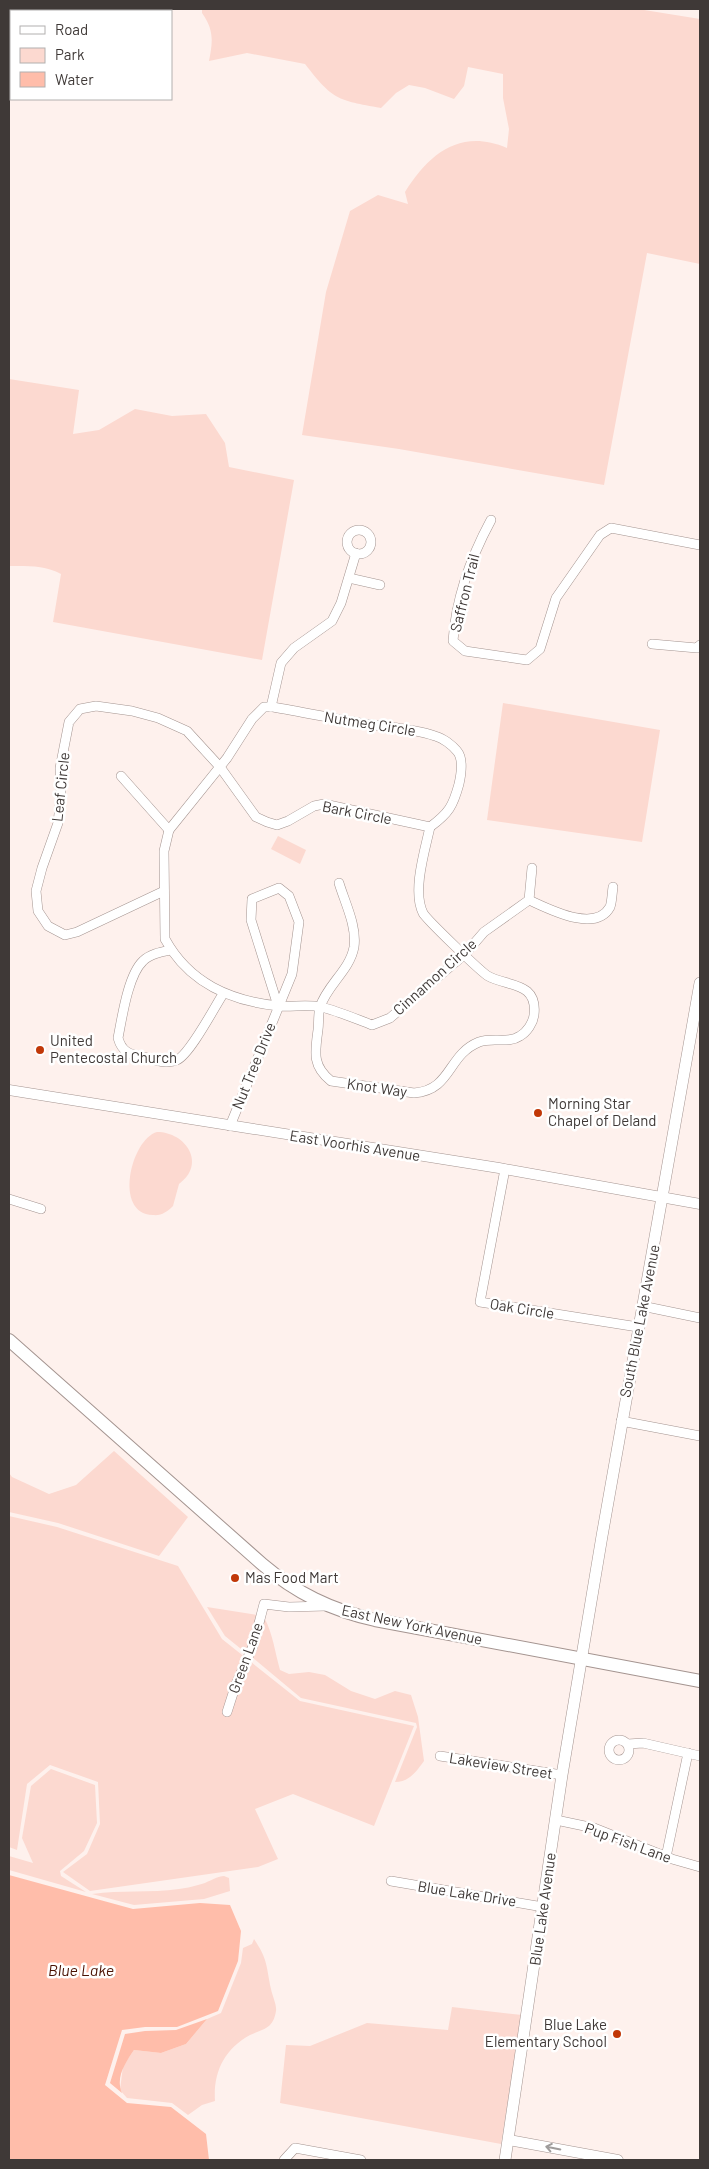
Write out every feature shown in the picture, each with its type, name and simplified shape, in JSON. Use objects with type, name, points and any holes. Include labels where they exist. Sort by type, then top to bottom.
[{"type":"main road","name":"South Blue Lake Avenue","points":[[582,1659],[621,1422],[700,983]]},
{"type":"main road","name":"East New York Avenue","points":[[9,1340],[262,1564],[293,1588],[326,1606],[375,1620],[700,1681]]},
{"type":"main road","name":"Blue Lake Avenue","points":[[505,2160],[562,1775],[582,1659]]},
{"type":"street","name":"Saffron Trail","points":[[491,520],[477,547],[465,580],[454,624],[453,641],[465,651],[527,660],[540,649],[556,598],[600,535],[611,528],[700,545]]},
{"type":"street","points":[[121,776],[169,830],[220,767],[252,719],[264,707],[271,707],[281,663],[294,648],[332,621],[349,578],[356,553]]},
{"type":"street","points":[[349,578],[380,585]]},
{"type":"street","points":[[652,644],[696,648],[700,645]]},
{"type":"street","name":"Leaf Circle","points":[[164,891],[77,932],[65,935],[48,926],[38,911],[36,891],[58,823],[62,795],[60,768],[69,722],[80,709],[96,706],[132,711],[158,718],[187,731],[220,767]]},
{"type":"street","name":"Nutmeg Circle","points":[[271,707],[359,723],[401,728],[438,736],[449,744],[458,752],[461,763],[460,778],[453,805],[444,817],[430,827]]},
{"type":"street","name":"Bark Circle","points":[[220,767],[256,817],[277,825],[314,806],[324,804],[430,827]]},
{"type":"street","points":[[430,827],[418,894],[423,914],[465,954]]},
{"type":"street","name":"Cinnamon Circle","points":[[169,830],[164,851],[165,939],[171,950],[194,976],[223,994],[278,1006],[320,1007],[372,1025],[390,1018],[465,954],[484,932],[529,900]]},
{"type":"street","points":[[532,868],[529,900],[556,913],[574,918],[592,918],[602,914],[610,907],[613,887]]},
{"type":"street","name":"Knot Way","points":[[339,883],[352,924],[354,947],[343,972],[320,1007],[314,1058],[324,1075],[331,1081],[414,1093],[426,1092],[437,1087],[456,1060],[478,1042],[490,1039],[512,1040],[521,1036],[530,1027],[534,1019],[532,999],[524,989],[514,983],[501,982],[487,976],[465,954]]},
{"type":"street","name":"Nut Tree Drive","points":[[230,1126],[292,974],[300,922],[290,896],[279,888],[252,899],[251,920],[278,1006]]},
{"type":"street","points":[[171,950],[156,953],[143,961],[135,971],[118,1038],[120,1048],[127,1053],[167,1062],[177,1060],[186,1052],[223,994]]},
{"type":"street","name":"East Voorhis Avenue","points":[[9,1090],[505,1170],[700,1204]]},
{"type":"street","name":"Oak Circle","points":[[505,1170],[480,1302],[638,1327]]},
{"type":"street","points":[[9,1199],[41,1209]]},
{"type":"street","points":[[642,1306],[700,1318]]},
{"type":"street","points":[[621,1422],[700,1436]]},
{"type":"street","name":"Green Lane","points":[[227,1712],[236,1684],[253,1646],[264,1604],[289,1607],[326,1606]]},
{"type":"street","points":[[628,1744],[644,1743],[700,1756]]},
{"type":"street","points":[[666,1857],[688,1753]]},
{"type":"street","name":"Lakeview Street","points":[[440,1756],[562,1775]]},
{"type":"street","name":"Pup Fish Lane","points":[[556,1820],[601,1830],[666,1857],[700,1867]]},
{"type":"street","name":"Blue Lake Drive","points":[[391,1881],[543,1906]]},
{"type":"street","points":[[509,2140],[618,2160]]},
{"type":"street","points":[[284,2160],[294,2148],[361,2160]]},
{"type":"green space","points":[[27,9],[147,9],[146,10]]},
{"type":"green space","points":[[202,9],[638,9],[700,19],[700,264],[647,253],[604,485],[399,449],[302,435],[326,292],[350,211],[378,195],[408,204],[405,192],[414,178],[435,156],[447,148],[460,143],[475,141],[507,148],[509,129],[503,98],[503,74],[468,67],[464,86],[454,99],[425,88],[409,85],[396,93],[381,108],[354,103],[330,92],[305,64],[247,53],[209,61],[212,36]]},
{"type":"green space","points":[[9,379],[79,390],[73,434],[99,430],[135,409],[172,416],[206,414],[225,443],[229,467],[294,480],[262,660],[53,622],[61,574],[29,566],[9,566]]},
{"type":"green space","points":[[503,703],[660,730],[642,842],[487,820]]},
{"type":"green space","points":[[278,836],[306,850],[300,864],[271,849]]},
{"type":"green space","points":[[157,1132],[177,1137],[189,1150],[192,1159],[187,1176],[179,1184],[173,1206],[164,1213],[153,1215],[141,1211],[133,1203],[130,1190],[130,1176],[140,1148],[148,1138]]},
{"type":"green space","points":[[114,1451],[188,1517],[159,1556],[58,1523],[9,1512],[9,1473],[12,1477],[49,1494],[76,1485]]},
{"type":"green space","points":[[9,1516],[57,1527],[178,1566],[222,1639],[300,1701],[414,1726],[374,1826],[293,1794],[255,1809],[278,1859],[258,1867],[90,1891],[63,1872],[87,1854],[100,1824],[98,1782],[50,1765],[27,1784],[17,1850],[9,1847]]},
{"type":"green space","points":[[207,1607],[257,1615],[246,1653],[225,1636]]},
{"type":"green space","points":[[265,1619],[272,1637],[280,1670],[289,1674],[309,1672],[325,1675],[351,1691],[375,1699],[395,1691],[411,1695],[418,1717],[424,1761],[412,1776],[400,1782],[395,1782],[417,1727],[416,1723],[301,1698],[253,1658]]},
{"type":"green space","points":[[51,1769],[95,1785],[97,1823],[84,1851],[60,1871],[61,1876],[86,1892],[9,1870],[9,1856],[33,1863],[22,1838],[31,1786]]},
{"type":"green space","points":[[224,1876],[229,1878],[230,1891],[204,1899],[134,1905],[92,1894],[179,1889],[202,1884]]},
{"type":"green space","points":[[254,1939],[266,1963],[276,2006],[275,2017],[270,2025],[241,2041],[227,2055],[218,2072],[215,2101],[202,2105],[188,2115],[172,2103],[127,2098],[120,2090],[123,2066],[134,2050],[161,2053],[186,2044],[207,2019],[221,2013],[241,1963],[243,1948],[252,1944]]},
{"type":"green space","points":[[452,2007],[522,2015],[501,2144],[280,2103],[286,2045],[310,2046],[367,2023],[448,2030]]},
{"type":"water","name":"Blue Lake","points":[[9,1875],[133,1909],[200,1903],[230,1905],[241,1931],[238,1961],[218,2011],[177,2027],[145,2027],[122,2030],[105,2085],[127,2103],[171,2107],[206,2134],[209,2160],[9,2160]]},
{"type":"water","points":[[207,2019],[186,2044],[161,2053],[134,2050],[121,2076],[120,2087],[122,2093],[110,2083],[125,2034],[176,2030]]},
{"type":"place","name":"United Pentecostal Church","points":[[40,1050]]},
{"type":"place","name":"Morning Star Chapel of Deland","points":[[538,1113]]},
{"type":"place","name":"Mas Food Mart","points":[[235,1578]]},
{"type":"place","name":"Blue Lake Elementary School","points":[[617,2034]]}]
